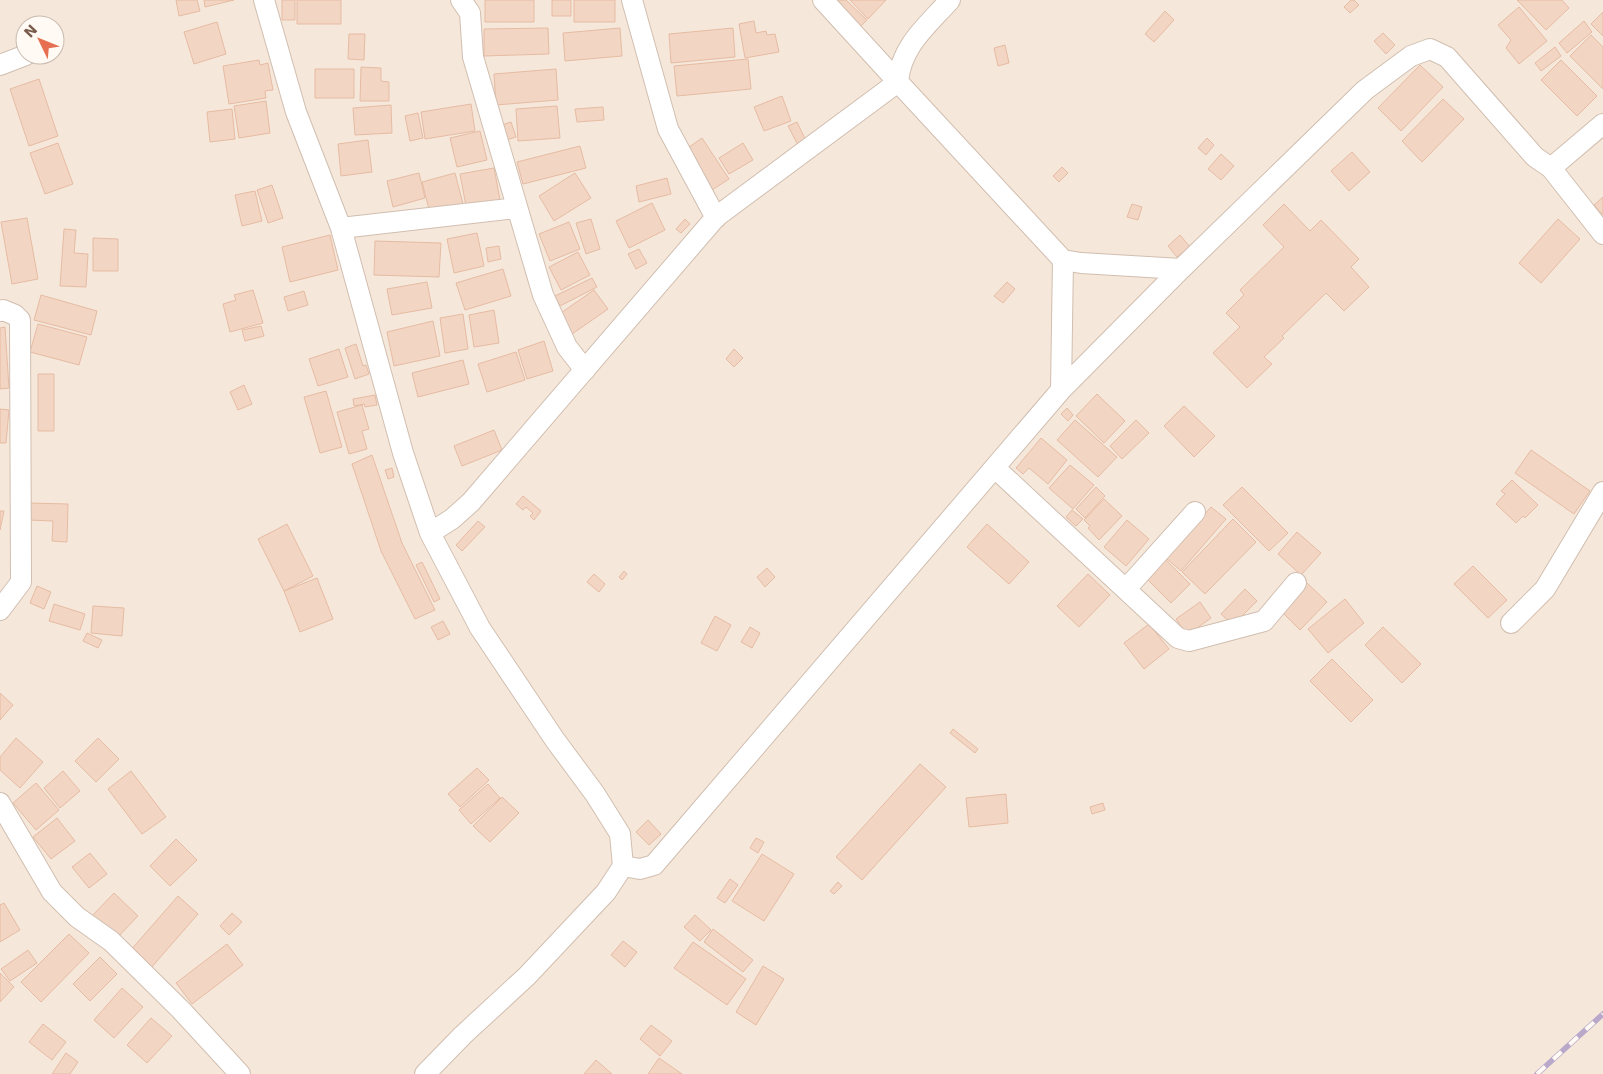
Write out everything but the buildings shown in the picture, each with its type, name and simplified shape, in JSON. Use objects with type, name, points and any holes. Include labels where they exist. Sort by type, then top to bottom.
[{"type":"street","points":[[264,0],[296,112],[341,228],[403,453],[430,533],[480,628],[555,740],[595,794],[620,834],[623,866],[606,892],[527,976],[424,1074]]},
{"type":"street","points":[[461,0],[470,13],[472,57],[543,295],[568,347],[585,370]]},
{"type":"street","points":[[632,0],[668,129],[716,218]]},
{"type":"street","points":[[823,0],[1063,260],[1081,263],[1181,269]]},
{"type":"street","points":[[430,533],[452,519],[471,502],[716,218],[898,82],[900,65],[909,46],[950,0]]},
{"type":"street","points":[[623,866],[640,869],[654,865],[1061,390],[1181,269],[1365,90],[1411,56],[1430,49],[1447,57],[1535,157],[1551,168],[1603,234]]},
{"type":"street","points":[[0,65],[15,59]]},
{"type":"street","points":[[1551,168],[1603,124]]},
{"type":"street","points":[[341,228],[517,208]]},
{"type":"street","points":[[1061,390],[1063,260]]},
{"type":"street","points":[[0,311],[3,310],[15,315],[20,320],[21,573],[21,582],[0,610]]},
{"type":"street","points":[[995,468],[1178,638],[1189,641],[1264,621],[1296,583]]},
{"type":"street","points":[[1511,623],[1545,589],[1603,492]]},
{"type":"street","points":[[1126,589],[1194,512]]},
{"type":"street","points":[[0,803],[52,892],[77,917],[111,942],[181,1010],[240,1074]]},
{"type":"shaded area","points":[[0,0],[1603,0],[1603,1074],[0,1074]]},
{"type":"railway","points":[[1537,1074],[1603,1014]]}]
